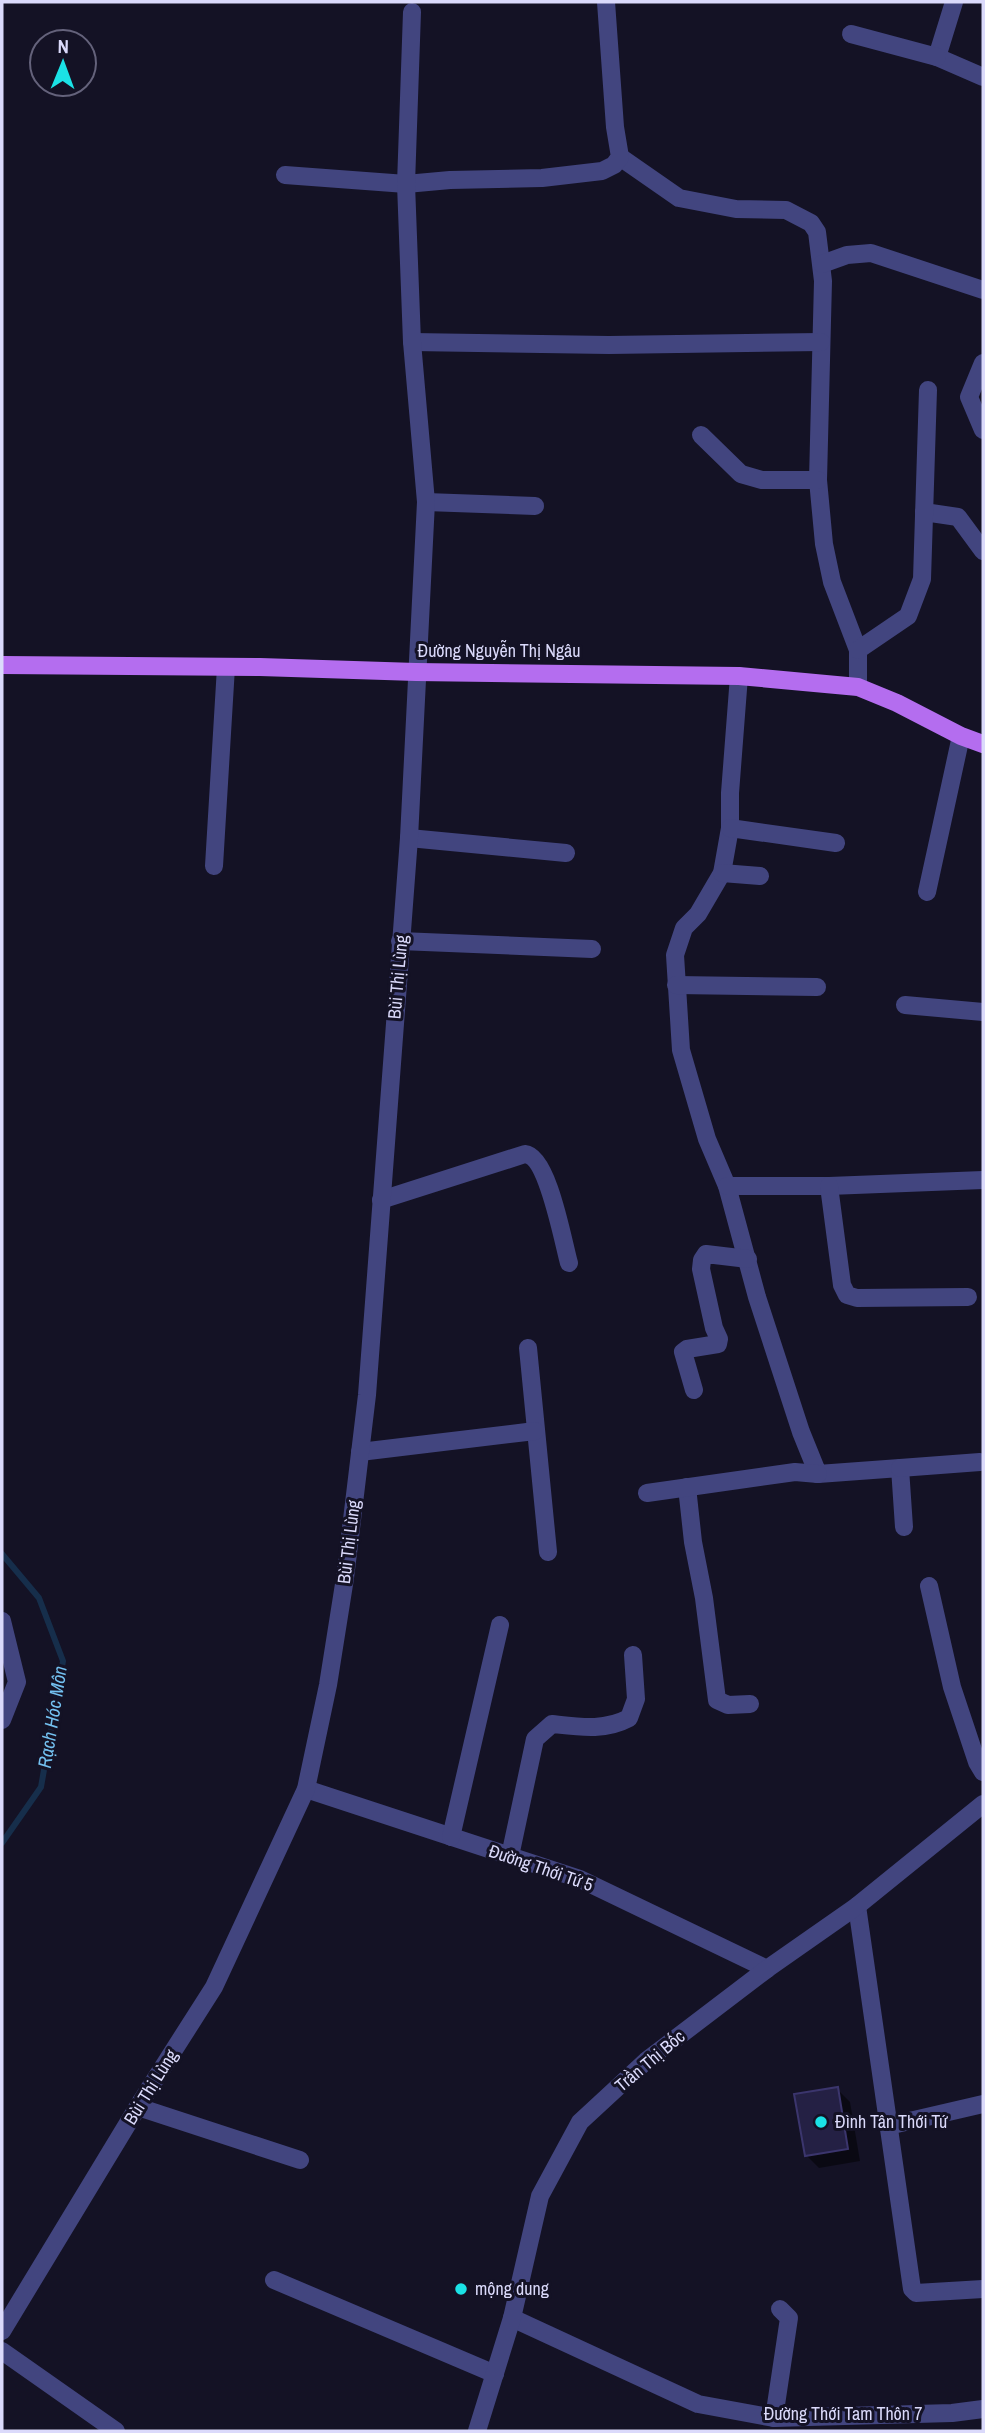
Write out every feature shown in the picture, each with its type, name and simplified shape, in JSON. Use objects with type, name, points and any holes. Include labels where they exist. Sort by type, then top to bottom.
[{"type":"main road","name":"Đường Nguyễn Thị Ngâu","points":[[2,665],[739,676],[858,687],[983,744]]},
{"type":"street","points":[[606,2],[615,127],[620,157],[679,198],[736,209],[786,210],[811,223],[817,232],[822,264],[818,480],[824,544],[832,582],[858,650],[858,687]]},
{"type":"street","points":[[937,57],[954,2]]},
{"type":"street","name":"Bùi Thị Lùng","points":[[2,2330],[214,1987],[306,1789],[328,1685],[341,1605],[367,1395],[409,838],[426,502],[412,342],[407,184],[412,12]]},
{"type":"street","points":[[851,34],[937,57],[983,77]]},
{"type":"street","points":[[285,175],[407,184],[542,178],[602,171],[614,165],[620,157]]},
{"type":"street","points":[[822,264],[847,255],[871,253],[983,290]]},
{"type":"street","points":[[412,342],[609,345],[821,342]]},
{"type":"street","points":[[983,363],[969,397],[983,430]]},
{"type":"street","points":[[858,650],[908,617],[922,579],[928,390]]},
{"type":"street","points":[[701,435],[741,474],[762,480],[818,480]]},
{"type":"street","points":[[426,502],[535,506]]},
{"type":"street","points":[[924,512],[958,517],[983,551]]},
{"type":"street","points":[[214,866],[226,667]]},
{"type":"street","points":[[739,676],[730,828],[722,873],[698,914],[684,928],[675,955],[681,1050],[707,1139],[727,1186],[757,1297],[818,1474]]},
{"type":"street","points":[[926,892],[961,736]]},
{"type":"street","points":[[730,828],[836,843]]},
{"type":"street","points":[[409,838],[566,853]]},
{"type":"street","points":[[722,873],[760,876]]},
{"type":"street","points":[[400,941],[592,949]]},
{"type":"street","points":[[676,985],[817,987]]},
{"type":"street","points":[[905,1004],[983,1012]]},
{"type":"street","points":[[381,1200],[531,1154],[538,1161],[549,1187],[569,1263]]},
{"type":"street","points":[[727,1186],[829,1186],[983,1180]]},
{"type":"street","points":[[829,1186],[842,1284],[847,1295],[858,1298],[968,1297]]},
{"type":"street","points":[[694,1390],[683,1352],[718,1344],[719,1339],[714,1328],[701,1269],[702,1260],[706,1254],[748,1259]]},
{"type":"street","points":[[528,1348],[548,1552]]},
{"type":"street","points":[[360,1452],[535,1432]]},
{"type":"street","points":[[647,1493],[795,1472],[818,1474],[980,1462]]},
{"type":"street","points":[[900,1468],[904,1527]]},
{"type":"street","points":[[687,1488],[717,1700],[728,1705],[750,1704]]},
{"type":"street","points":[[929,1586],[952,1687],[977,1762],[983,1772]]},
{"type":"street","points":[[2,1621],[17,1682],[2,1720]]},
{"type":"street","points":[[451,1837],[500,1625]]},
{"type":"street","points":[[510,1856],[535,1739],[552,1724],[593,1728],[616,1726],[629,1718],[636,1699],[633,1655]]},
{"type":"street","name":"Đường Thới Tứ 5","points":[[306,1789],[580,1879],[767,1969]]},
{"type":"street","name":"Trần Thị Bốc","points":[[477,2431],[512,2318],[540,2196],[580,2122],[646,2061],[767,1969],[857,1906],[983,1804]]},
{"type":"street","points":[[857,1906],[912,2289],[916,2293],[934,2294],[983,2289]]},
{"type":"street","points":[[888,2126],[983,2105]]},
{"type":"street","points":[[138,2107],[300,2160]]},
{"type":"street","points":[[274,2280],[495,2374]]},
{"type":"street","points":[[774,2418],[789,2318],[780,2309]]},
{"type":"street","name":"Đường Thới Tam Thôn 7","points":[[512,2318],[698,2404],[774,2418],[952,2413],[983,2409]]},
{"type":"street","points":[[2,2351],[116,2431]]},
{"type":"building","name":"Đình Tân Thới Tứ","points":[[838,2087],[848,2149],[805,2156],[794,2094]]},
{"type":"waterway","name":"Rạch Hóc Môn","points":[[2,1554],[39,1598],[63,1661],[41,1787],[2,1843]]},
{"type":"place","name":"Đình Tân Thới Tứ","points":[[821,2122]]},
{"type":"place","name":"mộng dung","points":[[461,2289]]}]
